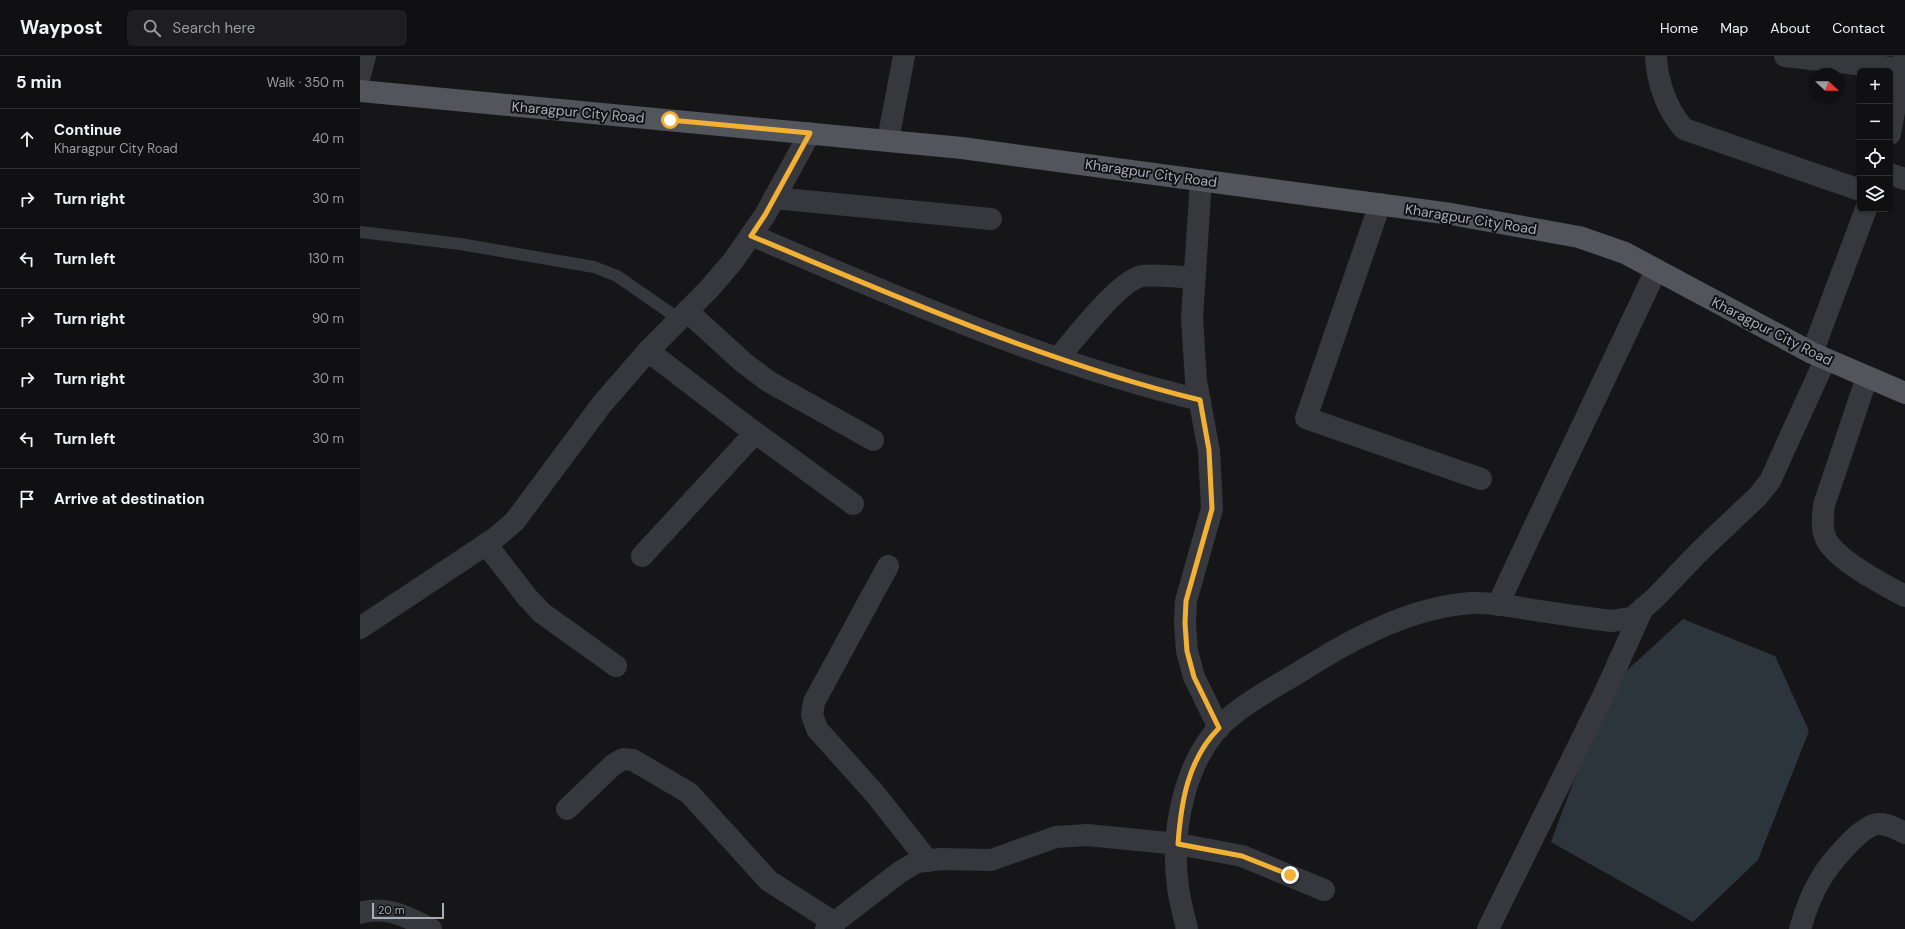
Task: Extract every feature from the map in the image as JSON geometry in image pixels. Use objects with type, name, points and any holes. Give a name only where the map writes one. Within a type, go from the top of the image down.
[{"type":"main road","name":"Kharagpur City Road","points":[[360,91],[962,148],[1451,214],[1580,237],[1625,253],[1819,356],[1905,393]]},
{"type":"street","points":[[360,75],[365,56]]},
{"type":"street","points":[[888,140],[904,56]]},
{"type":"street","points":[[1656,56],[1662,89],[1677,121],[1684,129],[1857,189]]},
{"type":"street","points":[[1785,56],[1902,63],[1893,116]]},
{"type":"street","points":[[360,628],[486,544],[515,521],[602,404],[648,351],[733,261],[751,236],[774,198],[810,133]]},
{"type":"street","points":[[1893,175],[1905,179]]},
{"type":"street","points":[[1201,180],[1192,318],[1196,381],[1209,450],[1212,509],[1186,601],[1185,623],[1187,651],[1194,677],[1219,728]]},
{"type":"street","points":[[774,198],[991,219]]},
{"type":"street","points":[[1380,204],[1306,418],[1481,479]]},
{"type":"street","points":[[1187,929],[1178,888],[1178,844],[1185,789],[1195,761],[1206,741],[1234,713],[1349,642],[1390,624],[1437,608],[1472,603],[1498,605],[1611,621],[1632,618],[1758,496],[1770,481],[1819,356],[1865,212]]},
{"type":"street","points":[[751,236],[940,315],[1125,381],[1200,400]]},
{"type":"street","points":[[1498,605],[1549,491],[1601,389],[1656,270]]},
{"type":"street","points":[[1058,358],[1115,293],[1129,282],[1142,276],[1194,278]]},
{"type":"street","points":[[683,315],[768,381],[873,440]]},
{"type":"street","points":[[648,351],[755,433],[852,504]]},
{"type":"street","points":[[1867,377],[1824,505],[1822,526],[1826,540],[1838,553],[1869,576],[1905,596]]},
{"type":"street","points":[[642,556],[755,433]]},
{"type":"street","points":[[486,544],[527,597],[542,612],[616,666]]},
{"type":"street","points":[[888,566],[814,702],[812,715],[817,729],[876,795],[928,861]]},
{"type":"street","points":[[1488,929],[1535,836],[1643,608]]},
{"type":"street","points":[[567,809],[613,765],[623,759],[633,760],[689,793],[769,881],[831,926],[900,872],[917,862],[941,859],[991,860],[1056,837],[1087,835],[1178,844],[1242,856],[1324,890]]},
{"type":"street","points":[[1800,929],[1813,894],[1821,879],[1851,842],[1865,828],[1878,824],[1889,826],[1905,833]]},
{"type":"street","points":[[360,913],[372,910],[390,911],[403,923],[430,929]]},
{"type":"lane","points":[[360,232],[460,244],[594,267],[617,276],[683,315]]},
{"type":"shaded area","points":[[1683,619],[1775,656],[1809,731],[1758,860],[1693,922],[1551,842],[1582,759],[1623,674]]},
{"type":"route","points":[[670,120],[810,133],[765,215],[751,236],[940,315],[1065,361],[1125,381],[1200,400],[1209,450],[1212,509],[1186,601],[1185,623],[1187,651],[1194,677],[1219,728],[1206,741],[1195,761],[1185,789],[1178,844],[1242,856],[1290,875]]}]
